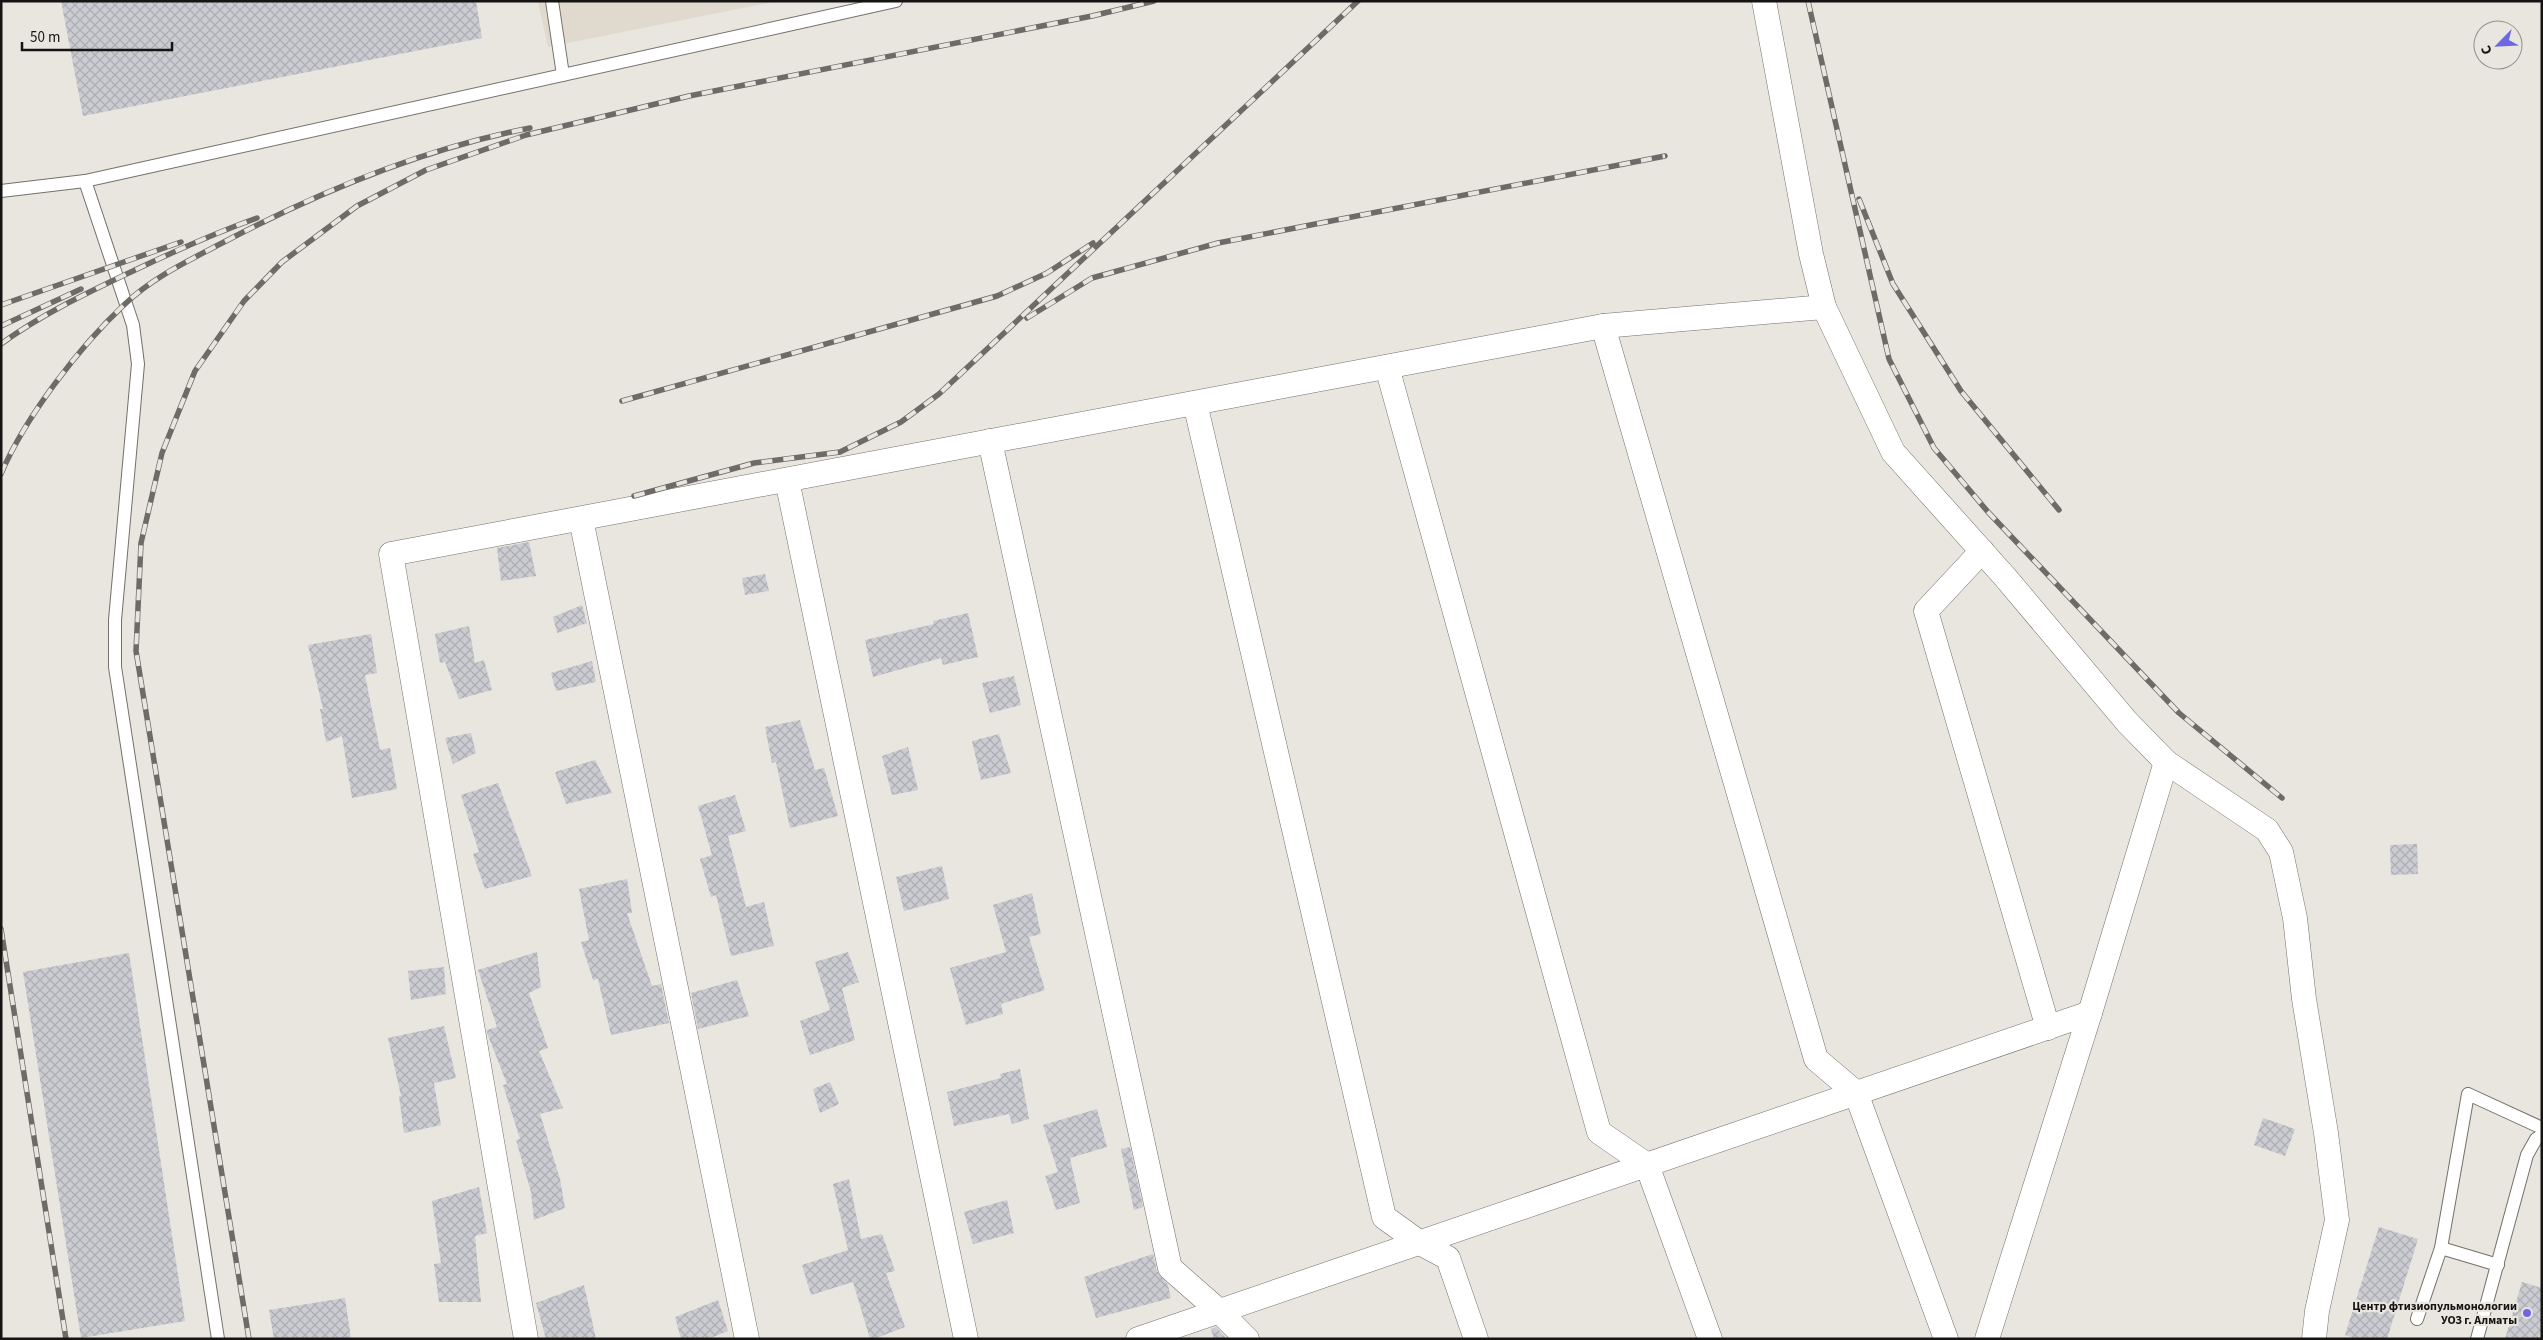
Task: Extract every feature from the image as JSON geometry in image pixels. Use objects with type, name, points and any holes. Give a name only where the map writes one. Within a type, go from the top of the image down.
[{"type":"street","points":[[1764,1],[1811,254],[1824,307],[1893,452],[1982,551],[2127,722],[2166,762],[2267,830],[2282,852],[2296,918],[2304,999],[2326,1133],[2336,1220],[2316,1311],[2314,1339]]},
{"type":"street","points":[[526,1339],[391,554],[1603,326],[1824,307]]},
{"type":"street","points":[[1603,326],[1816,1059],[1856,1093],[1946,1339]]},
{"type":"street","points":[[1387,366],[1599,1132],[1647,1165],[1710,1339]]},
{"type":"street","points":[[1195,403],[1384,1217],[1420,1242],[1448,1258],[1476,1339]]},
{"type":"street","points":[[990,442],[1170,1268],[1219,1311],[1247,1339]]},
{"type":"street","points":[[787,480],[966,1339]]},
{"type":"street","points":[[581,518],[747,1339]]},
{"type":"street","points":[[1982,551],[1926,611],[2048,1028]]},
{"type":"street","points":[[1987,1339],[2090,1013],[2166,762]]},
{"type":"street","points":[[1138,1339],[2090,1013]]},
{"type":"lane","points":[[552,1],[564,76]]},
{"type":"lane","points":[[1,191],[85,181],[896,1]]},
{"type":"lane","points":[[85,181],[133,325],[137,344],[138,364],[115,620],[115,667],[218,1339]]},
{"type":"lane","points":[[2418,1319],[2442,1248],[2468,1094],[2542,1128]]},
{"type":"lane","points":[[2477,1339],[2527,1155],[2536,1139],[2542,1135]]},
{"type":"lane","points":[[2442,1248],[2498,1265]]},
{"type":"shaded area","points":[[538,1],[778,1],[548,47]]},
{"type":"building","points":[[61,1],[476,1],[482,38],[83,116]]},
{"type":"building","points":[[529,542],[536,576],[501,581],[497,548]]},
{"type":"building","points":[[765,574],[769,591],[745,595],[742,578]]},
{"type":"building","points":[[582,605],[587,623],[557,633],[553,617]]},
{"type":"building","points":[[968,613],[978,657],[943,665],[941,658],[873,677],[865,640],[934,624],[933,621]]},
{"type":"building","points":[[469,626],[475,663],[484,660],[492,690],[459,699],[445,662],[440,663],[435,634]]},
{"type":"building","points":[[371,634],[377,673],[365,675],[380,750],[390,748],[397,789],[352,798],[342,736],[326,742],[320,709],[323,709],[308,645]]},
{"type":"building","points":[[592,661],[596,682],[556,691],[551,673]]},
{"type":"building","points":[[1014,676],[1021,705],[990,713],[982,683]]},
{"type":"building","points":[[800,720],[815,770],[824,768],[838,816],[790,828],[776,762],[772,763],[765,727]]},
{"type":"building","points":[[471,733],[476,753],[453,764],[445,738]]},
{"type":"building","points":[[999,734],[1011,773],[981,780],[972,741]]},
{"type":"building","points":[[908,747],[918,790],[892,795],[882,756]]},
{"type":"building","points":[[595,760],[612,793],[566,804],[555,772]]},
{"type":"building","points":[[498,783],[532,876],[485,889],[473,854],[479,852],[461,795]]},
{"type":"building","points":[[735,795],[746,831],[728,836],[746,907],[764,902],[774,946],[731,956],[716,895],[711,897],[700,859],[712,855],[698,806]]},
{"type":"building","points":[[2417,844],[2418,874],[2391,875],[2390,845]]},
{"type":"building","points":[[942,866],[949,899],[904,911],[896,877]]},
{"type":"building","points":[[627,879],[632,913],[627,913],[652,986],[661,984],[669,1023],[611,1035],[598,979],[593,980],[581,942],[589,940],[579,889]]},
{"type":"building","points":[[1032,893],[1041,934],[1029,937],[1045,990],[1001,1004],[1003,1014],[966,1025],[950,968],[1006,952],[993,905]]},
{"type":"building","points":[[537,952],[541,987],[529,993],[548,1048],[539,1051],[563,1108],[540,1114],[560,1179],[565,1208],[534,1220],[531,1192],[516,1140],[520,1139],[503,1085],[507,1084],[487,1033],[487,1030],[497,1027],[478,970]]},
{"type":"building","points":[[848,952],[859,982],[842,988],[855,1040],[810,1055],[800,1021],[830,1010],[815,962]]},
{"type":"building","points":[[129,953],[185,1321],[81,1338],[23,972]]},
{"type":"building","points":[[444,967],[446,994],[411,1000],[408,971]]},
{"type":"building","points":[[737,980],[749,1016],[698,1029],[691,993]]},
{"type":"building","points":[[444,1026],[456,1078],[434,1083],[441,1125],[404,1133],[399,1096],[401,1096],[388,1038]]},
{"type":"building","points":[[1020,1069],[1029,1119],[1012,1124],[1009,1114],[954,1126],[947,1092],[1001,1078],[1000,1074]]},
{"type":"building","points":[[830,1082],[839,1104],[820,1113],[813,1089]]},
{"type":"building","points":[[1097,1109],[1107,1147],[1070,1158],[1080,1203],[1056,1210],[1045,1176],[1058,1172],[1043,1125]]},
{"type":"building","points":[[2263,1118],[2295,1129],[2285,1156],[2254,1145]]},
{"type":"building","points":[[1130,1147],[1143,1207],[1134,1210],[1121,1149]]},
{"type":"building","points":[[849,1179],[861,1239],[882,1234],[895,1271],[886,1273],[905,1327],[874,1339],[870,1339],[853,1282],[811,1295],[802,1265],[848,1250],[833,1184]]},
{"type":"building","points":[[479,1187],[487,1233],[475,1236],[481,1302],[439,1302],[434,1264],[441,1263],[432,1201]]},
{"type":"building","points":[[1007,1200],[1014,1233],[973,1244],[964,1212]]},
{"type":"building","points":[[2379,1227],[2418,1239],[2387,1339],[2356,1339],[2345,1335]]},
{"type":"building","points":[[1153,1254],[1157,1271],[1168,1285],[1171,1298],[1096,1318],[1084,1277]]},
{"type":"building","name":"Центр фтизиопульмонологии УОЗ г. Алматы","points":[[2522,1282],[2542,1288],[2542,1339],[2505,1339]]},
{"type":"building","points":[[584,1285],[596,1339],[546,1339],[536,1303]]},
{"type":"building","points":[[345,1298],[351,1339],[274,1339],[269,1310]]},
{"type":"building","points":[[718,1300],[728,1331],[708,1339],[681,1339],[675,1317]]},
{"type":"building","points":[[1216,1327],[1227,1339],[1214,1339],[1211,1329]]},
{"type":"railway","points":[[249,1339],[136,651],[141,543],[162,453],[195,371],[244,301],[282,262],[357,206],[426,170],[526,135],[689,96],[1092,16],[1154,1]]},
{"type":"railway","points":[[634,496],[754,463],[840,452],[901,422],[939,394],[1358,1]]},
{"type":"railway","points":[[1808,1],[1889,359],[1934,448],[1988,512],[2179,713],[2282,798]]},
{"type":"railway","points":[[1,474],[24,429],[72,361],[125,304],[160,277],[261,223],[335,189],[411,160],[490,137],[530,128]]},
{"type":"railway","points":[[1027,318],[1092,278],[1218,243],[1665,156]]},
{"type":"railway","points":[[1859,199],[1893,284],[1961,391],[2059,510]]},
{"type":"railway","points":[[1,344],[49,313],[100,287],[195,243],[257,218]]},
{"type":"railway","points":[[1,305],[181,242]]},
{"type":"railway","points":[[622,401],[997,296],[1047,273],[1093,243]]},
{"type":"railway","points":[[1,326],[81,289]]},
{"type":"railway","points":[[1,929],[66,1339]]},
{"type":"place","name":"Центр фтизиопульмонологии УОЗ г. Алматы","points":[[2527,1313]]}]
